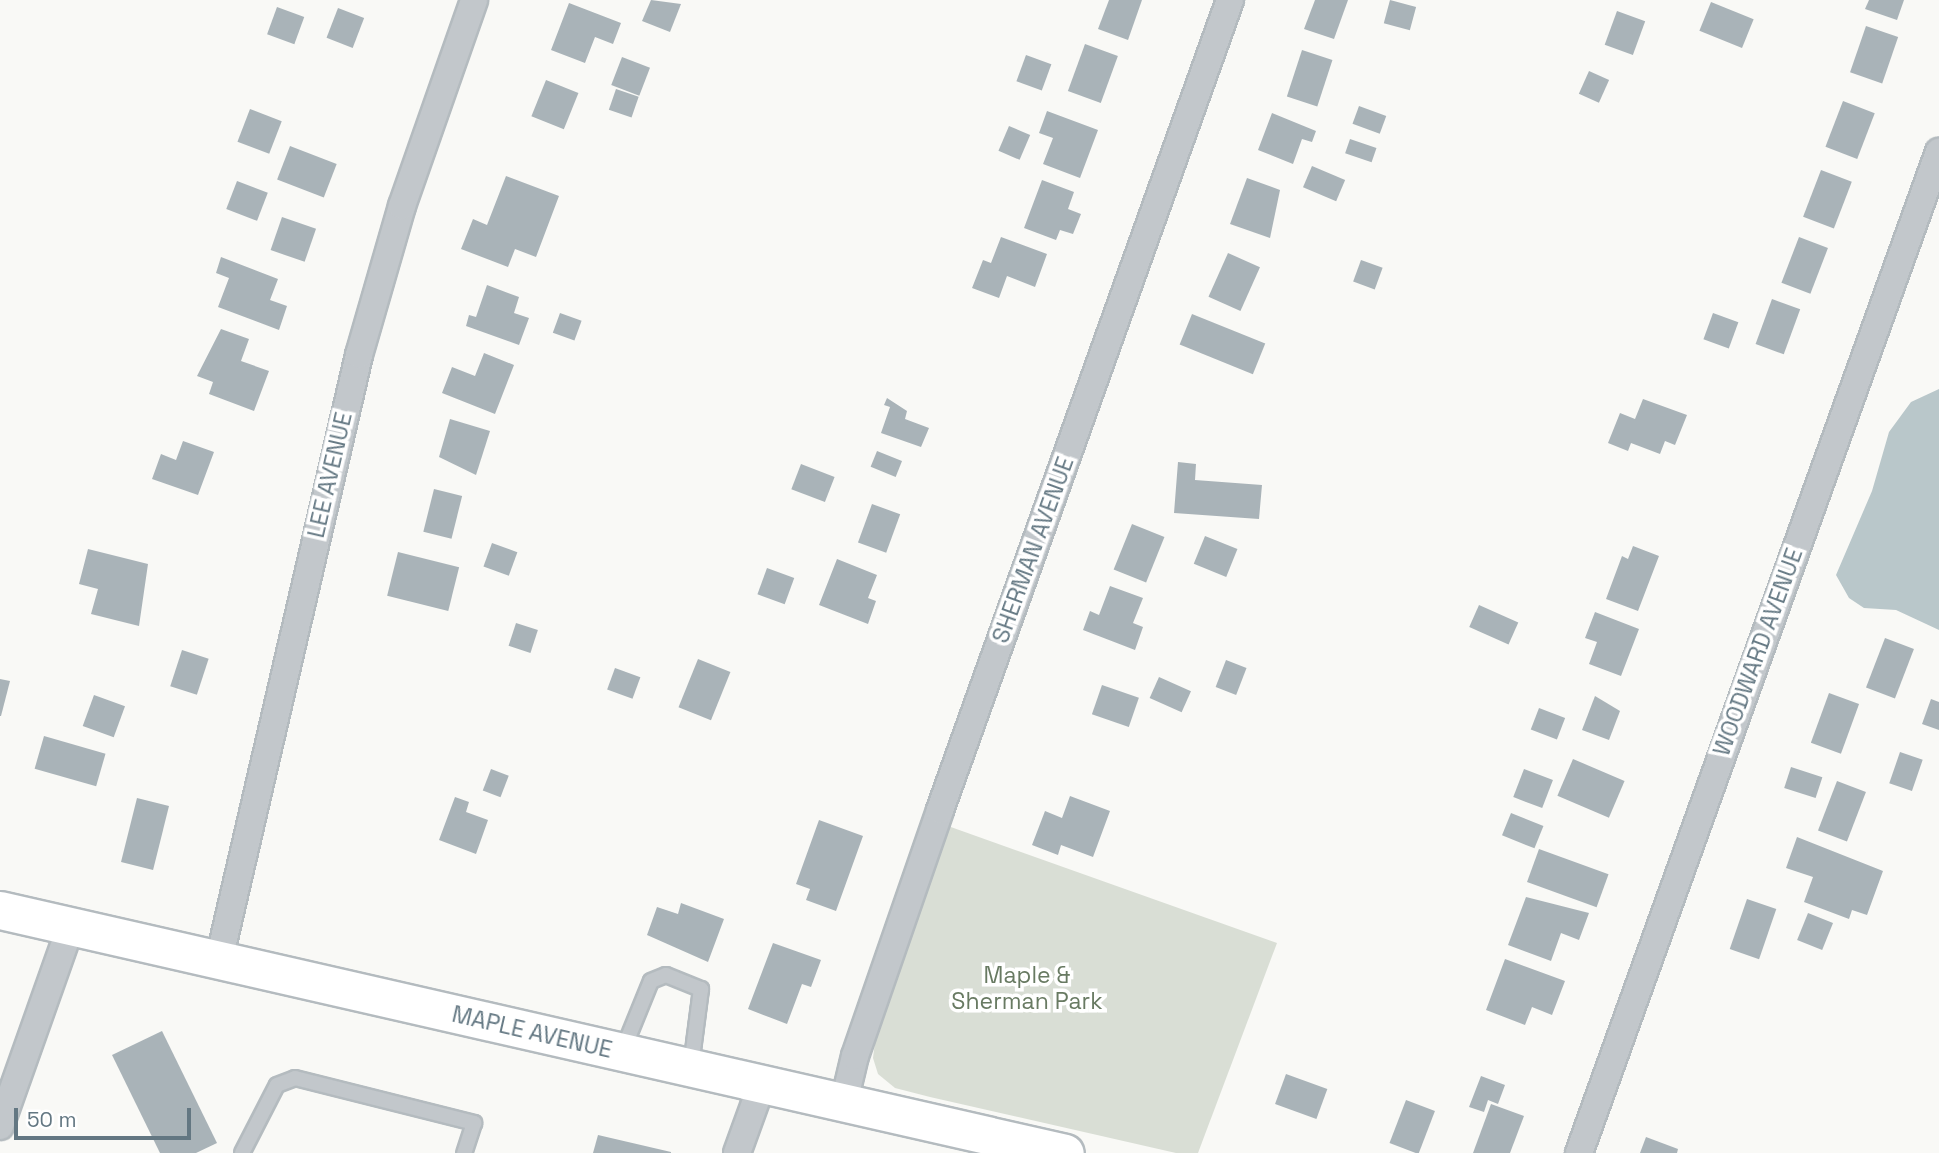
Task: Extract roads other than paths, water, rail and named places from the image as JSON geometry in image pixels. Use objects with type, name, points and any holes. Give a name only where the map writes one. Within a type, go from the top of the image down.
[{"type":"main road","name":"MAPLE AVENUE","points":[[0,909],[1065,1153]]},
{"type":"street","name":"LEE AVENUE","points":[[219,960],[359,355],[402,205],[474,0]]},
{"type":"street","name":"SHERMAN AVENUE","points":[[844,1102],[931,835],[1230,0]]},
{"type":"street","name":"WOODWARD AVENUE","points":[[1579,1153],[1939,152]]},
{"type":"street","points":[[0,1126],[71,926]]},
{"type":"street","points":[[737,1153],[762,1084]]},
{"type":"lane","points":[[622,1052],[651,981],[666,975],[701,989],[691,1068]]},
{"type":"lane","points":[[242,1153],[277,1085],[295,1077],[474,1123],[464,1153]]},
{"type":"park label","name":"Maple & Sherman Park","points":[[1027,988]]}]
